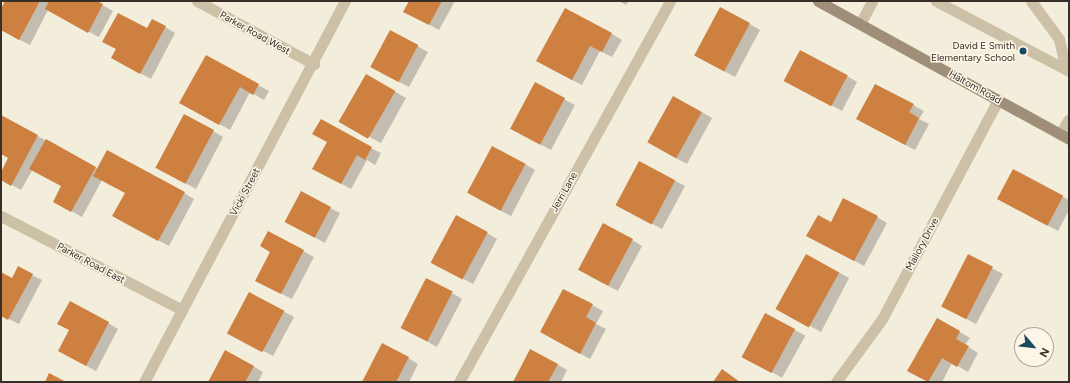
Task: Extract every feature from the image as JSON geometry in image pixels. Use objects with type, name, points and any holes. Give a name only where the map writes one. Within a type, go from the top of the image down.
[{"type":"main road","name":"Haltom Road","points":[[818,1],[1065,136]]},
{"type":"street","name":"Parker Road West","points":[[197,1],[314,64]]},
{"type":"street","name":"Vicki Street","points":[[144,382],[314,64],[346,1]]},
{"type":"street","name":"Jerri Lane","points":[[459,382],[670,1]]},
{"type":"street","points":[[860,24],[872,1]]},
{"type":"street","points":[[936,1],[1067,70]]},
{"type":"street","points":[[1031,1],[1060,39],[1067,70]]},
{"type":"street","name":"Mallory Drive","points":[[836,382],[882,319],[998,100]]},
{"type":"street","points":[[1065,136],[1069,118]]},
{"type":"street","name":"Parker Road East","points":[[1,216],[182,310]]},
{"type":"building","points":[[5,1],[40,1],[19,40],[1,30],[1,9]]},
{"type":"building","points":[[49,1],[97,1],[103,4],[88,33],[45,9]]},
{"type":"building","points":[[409,1],[442,1],[429,25],[403,12]]},
{"type":"building","points":[[720,7],[750,23],[724,72],[694,56]]},
{"type":"building","points":[[565,8],[612,33],[602,52],[590,46],[572,80],[536,61]]},
{"type":"building","points":[[118,13],[147,28],[152,19],[166,26],[140,74],[111,58],[116,49],[102,42]]},
{"type":"building","points":[[390,30],[418,45],[399,82],[370,67]]},
{"type":"building","points":[[800,50],[848,75],[831,106],[784,81]]},
{"type":"building","points":[[206,55],[259,84],[253,95],[240,87],[219,125],[179,103]]},
{"type":"building","points":[[366,74],[395,91],[368,139],[338,122]]},
{"type":"building","points":[[535,82],[565,98],[540,145],[510,129]]},
{"type":"building","points":[[875,84],[914,104],[909,112],[919,118],[905,145],[856,119]]},
{"type":"building","points":[[673,96],[702,112],[676,158],[647,142]]},
{"type":"building","points":[[184,114],[214,130],[185,184],[155,168]]},
{"type":"building","points":[[1,115],[38,135],[11,186],[1,180],[1,172],[8,158],[1,154]]},
{"type":"building","points":[[321,119],[372,147],[365,160],[357,155],[341,184],[312,169],[327,142],[312,134]]},
{"type":"building","points":[[46,139],[96,167],[71,212],[53,202],[61,186],[29,169]]},
{"type":"building","points":[[492,146],[526,164],[501,211],[467,193]]},
{"type":"building","points":[[107,150],[185,192],[158,241],[112,216],[125,193],[93,176]]},
{"type":"building","points":[[639,161],[675,180],[652,224],[616,205]]},
{"type":"building","points":[[1013,169],[1063,196],[1047,226],[997,199]]},
{"type":"building","points":[[301,191],[331,207],[315,238],[285,222]]},
{"type":"building","points":[[843,198],[878,216],[854,261],[806,236],[818,215],[831,222]]},
{"type":"building","points":[[456,215],[488,232],[462,280],[431,263]]},
{"type":"building","points":[[603,223],[633,239],[608,286],[578,270]]},
{"type":"building","points":[[268,231],[304,250],[281,294],[255,281],[270,252],[260,246]]},
{"type":"building","points":[[806,254],[839,272],[809,328],[775,309]]},
{"type":"building","points":[[968,254],[993,267],[966,319],[941,307]]},
{"type":"building","points":[[18,266],[33,274],[8,320],[1,316],[1,272],[12,278]]},
{"type":"building","points":[[426,278],[453,292],[427,342],[401,328]]},
{"type":"building","points":[[563,289],[593,304],[586,317],[596,323],[580,354],[540,332]]},
{"type":"building","points":[[249,292],[284,311],[262,352],[227,333]]},
{"type":"building","points":[[70,301],[109,322],[86,366],[58,351],[69,330],[57,324]]},
{"type":"building","points":[[765,313],[795,329],[772,373],[742,357]]},
{"type":"building","points":[[937,318],[960,331],[956,339],[969,346],[957,367],[942,358],[928,382],[907,371]]},
{"type":"building","points":[[382,343],[409,357],[396,382],[362,382]]},
{"type":"building","points":[[530,349],[558,364],[548,382],[513,382]]},
{"type":"building","points":[[225,350],[254,366],[245,382],[208,382]]},
{"type":"building","points":[[722,369],[740,382],[713,382]]},
{"type":"building","points":[[49,373],[66,382],[45,382]]},
{"type":"place","name":"David E Smith Elementary School","points":[[1023,51]]}]
